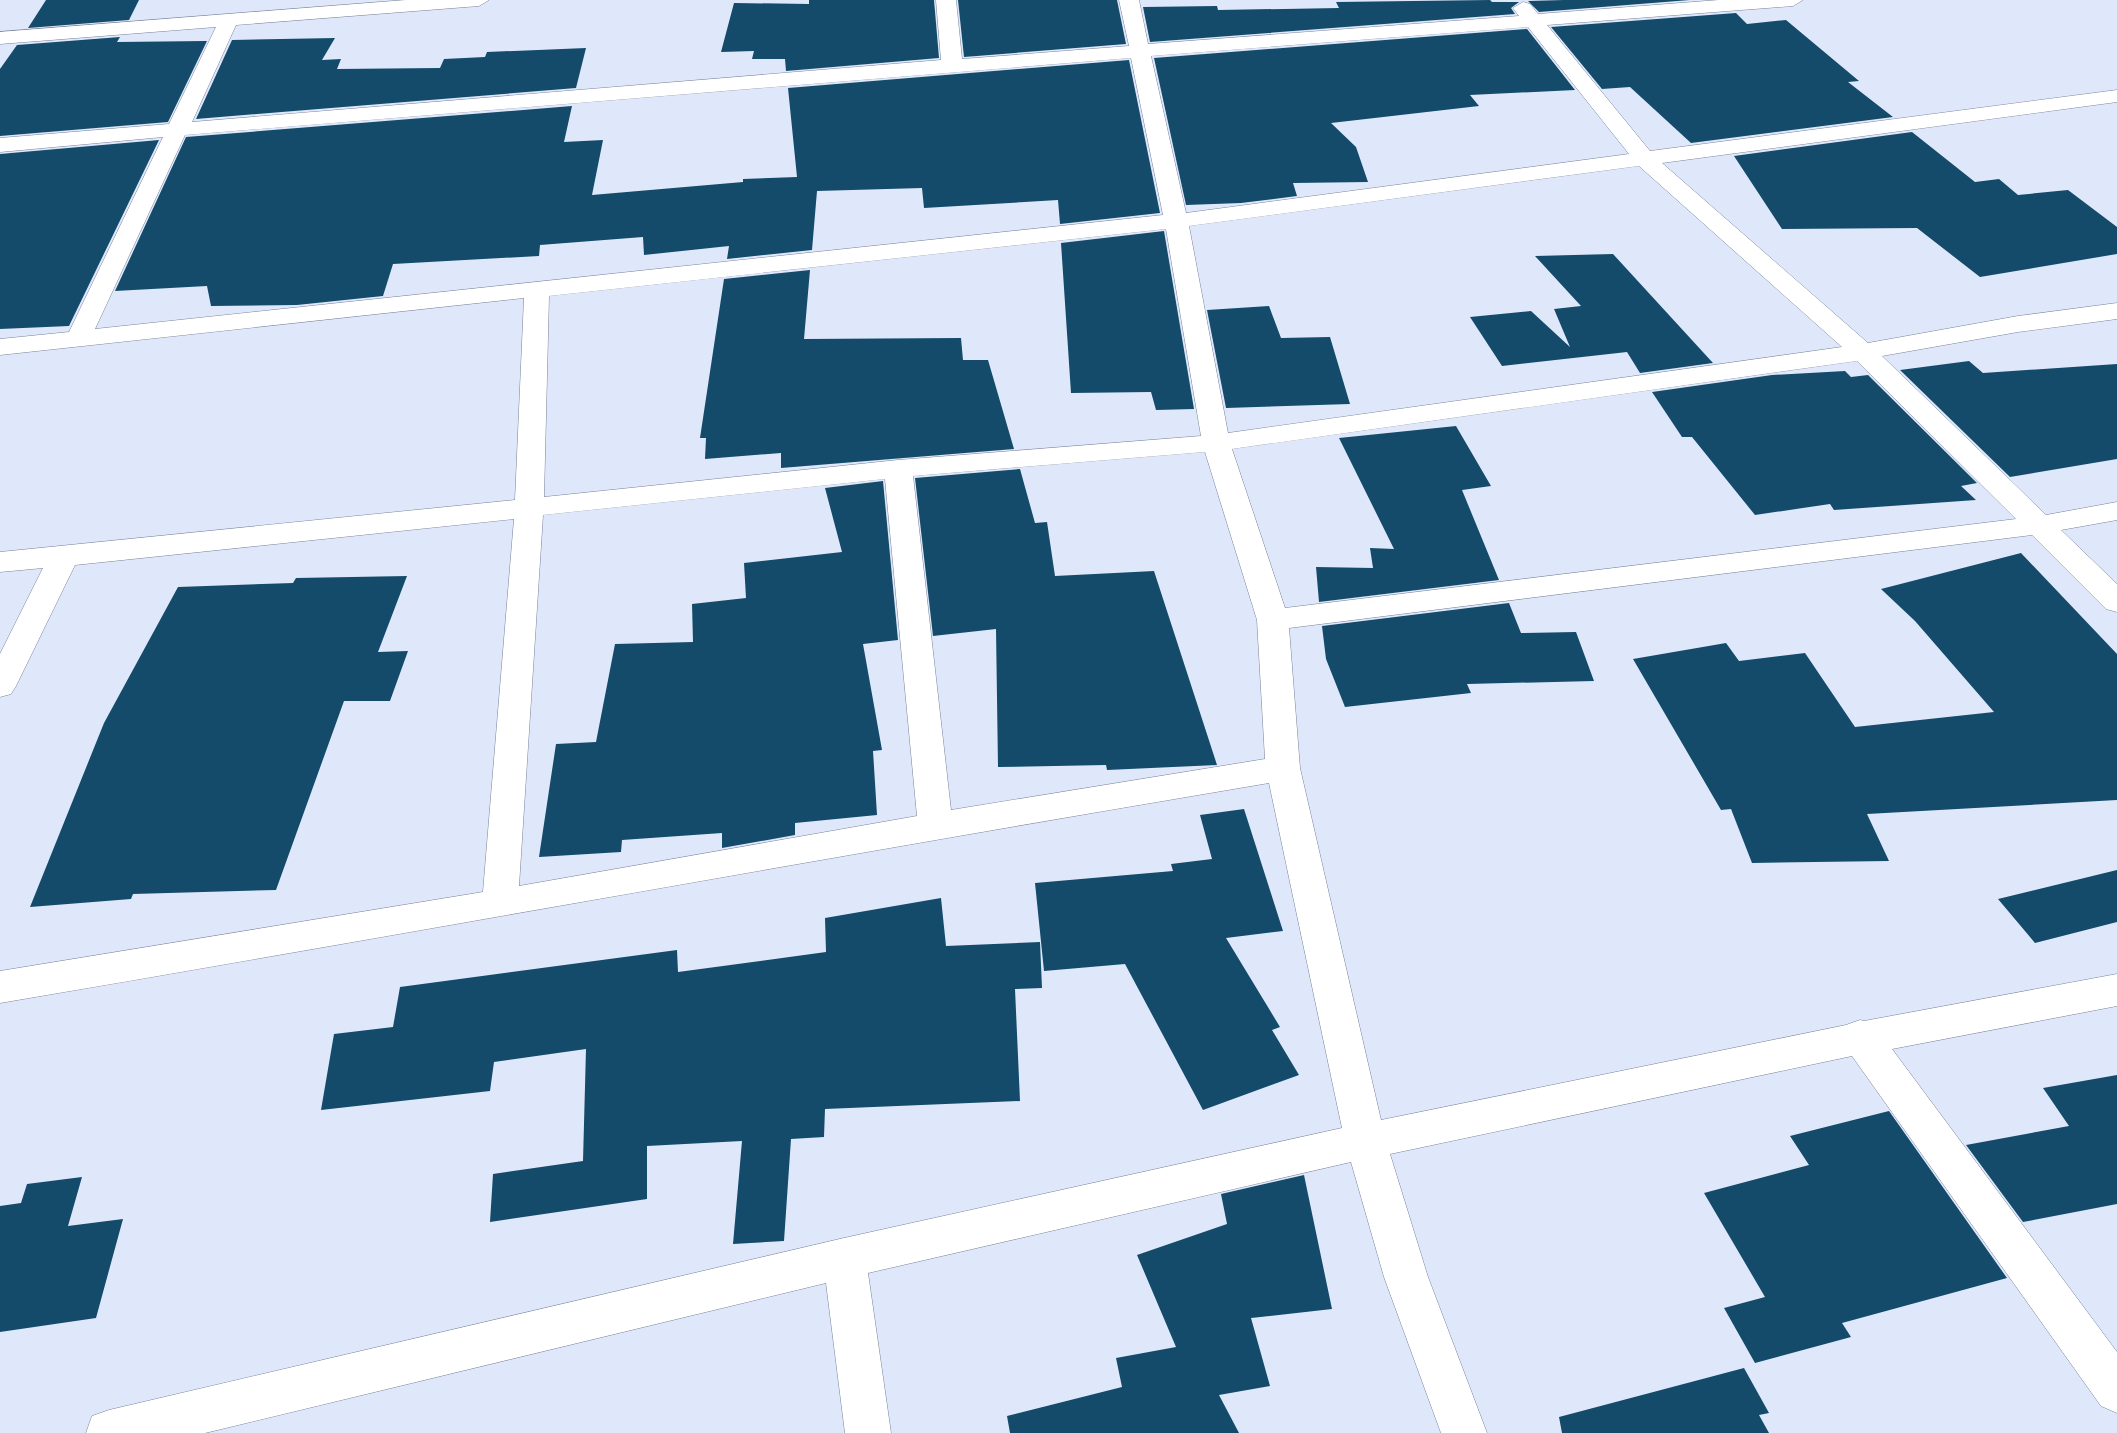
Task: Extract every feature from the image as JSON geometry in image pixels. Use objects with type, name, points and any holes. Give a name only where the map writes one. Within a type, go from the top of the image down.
[{"type":"street","points":[[0,38],[479,0]]},
{"type":"street","points":[[946,0],[952,65]]},
{"type":"street","points":[[1129,0],[1176,221],[1216,443],[1273,620],[1284,768],[1365,1141],[1406,1277],[1464,1433]]},
{"type":"street","points":[[1516,0],[1644,159],[1863,352],[2117,602]]},
{"type":"street","points":[[0,145],[952,65],[1793,0]]},
{"type":"street","points":[[78,339],[229,20]]},
{"type":"street","points":[[0,347],[1176,221],[2117,96]]},
{"type":"street","points":[[500,904],[529,508],[537,290]]},
{"type":"street","points":[[0,562],[898,469],[1216,443],[1863,352],[2018,324],[2117,311]]},
{"type":"street","points":[[898,469],[935,826]]},
{"type":"street","points":[[1273,620],[2040,525],[2117,512]]},
{"type":"street","points":[[0,686],[64,557]]},
{"type":"street","points":[[0,987],[500,904],[935,826],[1284,768]]},
{"type":"street","points":[[109,1433],[844,1258],[1365,1141],[1860,1036],[2117,990]]},
{"type":"street","points":[[1860,1036],[2117,1390]]},
{"type":"street","points":[[844,1258],[868,1433]]},
{"type":"building","points":[[46,0],[139,0],[129,20],[28,28]]},
{"type":"building","points":[[809,0],[934,0],[939,58],[786,71],[785,59],[752,59],[754,51],[721,52],[734,3],[809,4]]},
{"type":"building","points":[[958,0],[1117,0],[1126,44],[964,57]]},
{"type":"building","points":[[1490,0],[1492,2],[1519,2],[1511,8],[1515,14],[1150,42],[1143,7],[1217,6],[1218,10],[1339,8],[1336,2]]},
{"type":"building","points":[[1690,0],[1539,12],[1528,1]]},
{"type":"building","points":[[1736,13],[1747,24],[1786,20],[1859,81],[1848,82],[1893,117],[1691,143],[1630,87],[1602,89],[1551,27]]},
{"type":"building","points":[[1527,29],[1575,90],[1470,95],[1479,106],[1331,123],[1356,147],[1368,182],[1293,183],[1297,196],[1241,203],[1186,205],[1154,58]]},
{"type":"building","points":[[120,37],[117,42],[207,41],[168,122],[0,136],[0,69],[17,45]]},
{"type":"building","points":[[335,38],[322,60],[341,59],[337,69],[440,68],[444,59],[485,57],[487,52],[586,48],[576,88],[196,119],[232,40]]},
{"type":"building","points":[[1129,60],[1160,213],[1060,224],[1058,200],[924,208],[922,188],[817,191],[812,250],[727,259],[729,246],[644,255],[643,237],[540,245],[539,256],[393,264],[383,296],[297,305],[211,306],[207,286],[115,291],[186,137],[572,106],[564,142],[603,140],[592,195],[743,182],[743,179],[797,177],[788,88]]},
{"type":"building","points":[[1912,132],[1975,182],[1999,179],[2018,195],[2068,190],[2117,227],[2117,254],[1980,277],[1917,228],[1782,229],[1734,156]]},
{"type":"building","points":[[159,140],[69,326],[0,329],[0,154]]},
{"type":"building","points":[[1164,231],[1194,409],[1156,410],[1151,392],[1071,393],[1061,243]]},
{"type":"building","points":[[1613,254],[1713,363],[1640,373],[1627,352],[1502,366],[1470,317],[1531,311],[1570,347],[1554,309],[1581,306],[1535,256]]},
{"type":"building","points":[[810,270],[804,339],[961,338],[963,360],[988,360],[1014,449],[781,468],[781,453],[705,459],[706,438],[700,438],[724,279]]},
{"type":"building","points":[[1269,306],[1281,338],[1330,337],[1350,404],[1226,408],[1207,310]]},
{"type":"building","points":[[1969,361],[1983,373],[2117,364],[2117,459],[2010,477],[1900,370]]},
{"type":"building","points":[[1845,371],[1851,377],[1868,375],[1977,483],[1961,486],[1976,500],[1834,510],[1830,504],[1755,515],[1692,437],[1682,437],[1652,392],[1772,375]]},
{"type":"building","points":[[1456,426],[1491,486],[1462,490],[1499,580],[1319,602],[1316,567],[1373,568],[1370,548],[1394,549],[1339,438]]},
{"type":"building","points":[[1020,469],[1035,523],[1047,522],[1055,576],[1154,571],[1217,765],[1107,770],[1106,765],[998,767],[996,629],[933,636],[915,478]]},
{"type":"building","points":[[883,481],[898,640],[863,644],[882,750],[873,751],[877,815],[795,823],[795,835],[722,848],[722,833],[622,840],[621,852],[539,857],[556,744],[596,742],[615,644],[693,642],[692,604],[746,598],[744,563],[842,552],[825,488]]},
{"type":"building","points":[[2021,553],[2117,654],[2117,800],[1867,814],[1889,861],[1752,863],[1731,809],[1721,810],[1633,659],[1726,643],[1739,661],[1805,653],[1855,727],[1994,712],[1915,621],[1881,589]]},
{"type":"building","points":[[407,576],[378,652],[408,651],[390,701],[344,701],[276,890],[133,894],[131,899],[30,907],[104,723],[178,587],[293,583],[296,578]]},
{"type":"building","points":[[1509,603],[1521,633],[1576,632],[1594,681],[1467,684],[1471,693],[1345,707],[1326,659],[1322,626]]},
{"type":"building","points":[[1244,809],[1283,931],[1226,938],[1280,1027],[1272,1030],[1299,1075],[1203,1110],[1125,964],[1044,971],[1035,883],[1173,871],[1171,864],[1212,859],[1200,815]]},
{"type":"building","points":[[2117,870],[2117,922],[2035,943],[1998,899]]},
{"type":"building","points":[[941,898],[946,946],[1040,942],[1042,988],[1015,989],[1020,1101],[825,1109],[824,1137],[791,1139],[784,1241],[733,1244],[742,1141],[647,1146],[647,1199],[490,1222],[493,1174],[583,1161],[586,1049],[494,1062],[490,1091],[321,1110],[334,1034],[393,1027],[400,987],[677,950],[678,972],[826,952],[825,918]]},
{"type":"building","points":[[2117,1075],[2117,1204],[2023,1222],[1966,1145],[2069,1126],[2043,1088]]},
{"type":"building","points":[[1889,1111],[2007,1278],[1842,1323],[1851,1337],[1755,1363],[1724,1308],[1765,1297],[1704,1193],[1809,1165],[1790,1136]]},
{"type":"building","points":[[1304,1175],[1332,1309],[1251,1318],[1270,1386],[1219,1395],[1239,1433],[1010,1433],[1007,1416],[1122,1387],[1116,1358],[1176,1347],[1137,1255],[1227,1224],[1221,1194]]},
{"type":"building","points":[[82,1177],[68,1226],[123,1219],[96,1318],[0,1332],[0,1206],[21,1203],[27,1184]]},
{"type":"building","points":[[1744,1368],[1769,1413],[1759,1415],[1769,1433],[1562,1433],[1559,1417]]}]
